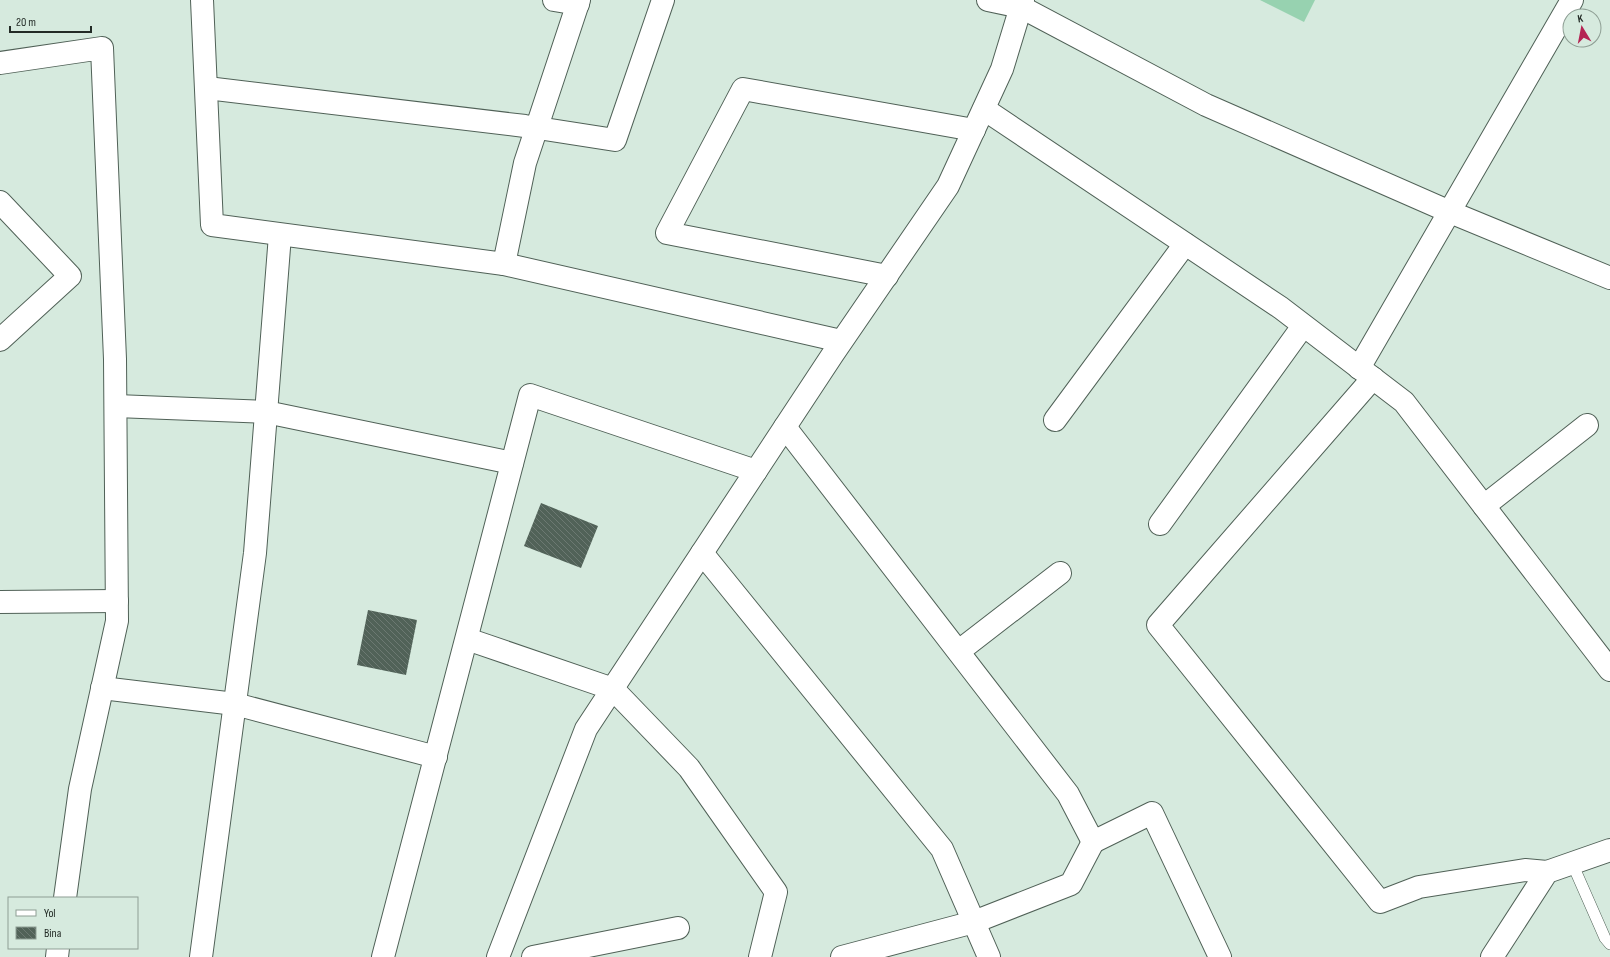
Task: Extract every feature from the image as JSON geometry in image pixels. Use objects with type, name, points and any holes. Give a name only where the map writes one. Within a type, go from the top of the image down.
[{"type":"street","points":[[202,0],[212,226],[504,264],[841,341]]},
{"type":"street","points":[[504,264],[525,164],[579,2],[554,0]]},
{"type":"street","points":[[207,88],[537,128],[614,140],[663,0]]},
{"type":"street","points":[[988,0],[1022,4],[1206,105],[1450,212],[1610,278]]},
{"type":"street","points":[[1572,0],[1450,212],[1366,373],[1158,626],[1380,902],[1419,887],[1525,870],[1547,872],[1610,850]]},
{"type":"street","points":[[498,957],[586,730],[841,341],[948,186],[1002,69],[1022,4]]},
{"type":"street","points":[[0,63],[102,48],[116,406],[117,621],[80,789],[65,897]]},
{"type":"street","points":[[887,276],[667,233],[743,89],[974,130]]},
{"type":"street","points":[[984,109],[1185,244],[1303,326],[1404,402],[1610,670]]},
{"type":"street","points":[[0,202],[70,276],[0,340]]},
{"type":"street","points":[[201,957],[255,553],[280,235]]},
{"type":"street","points":[[1055,420],[1185,244]]},
{"type":"street","points":[[1160,524],[1303,326]]},
{"type":"street","points":[[383,957],[530,395],[756,471]]},
{"type":"street","points":[[116,406],[266,412],[512,463]]},
{"type":"street","points":[[1484,506],[1587,426]]},
{"type":"street","points":[[785,427],[1068,794],[1093,842]]},
{"type":"street","points":[[702,553],[942,849],[989,957]]},
{"type":"street","points":[[959,652],[1060,573]]},
{"type":"street","points":[[0,602],[117,601]]},
{"type":"street","points":[[467,639],[613,689],[689,768],[776,892],[760,957]]},
{"type":"street","points":[[102,688],[235,704],[436,757]]},
{"type":"street","points":[[842,957],[974,922],[1071,884],[1093,842],[1152,813],[1220,957]]},
{"type":"street","points":[[1492,957],[1547,872]]},
{"type":"street","points":[[533,957],[678,928]]},
{"type":"lane","points":[[1572,863],[1605,938],[1610,944]]},
{"type":"green space","points":[[1260,0],[1315,0],[1304,22]]},
{"type":"building","points":[[541,503],[598,526],[581,568],[524,546]]},
{"type":"building","points":[[368,610],[417,620],[406,675],[357,665]]}]
